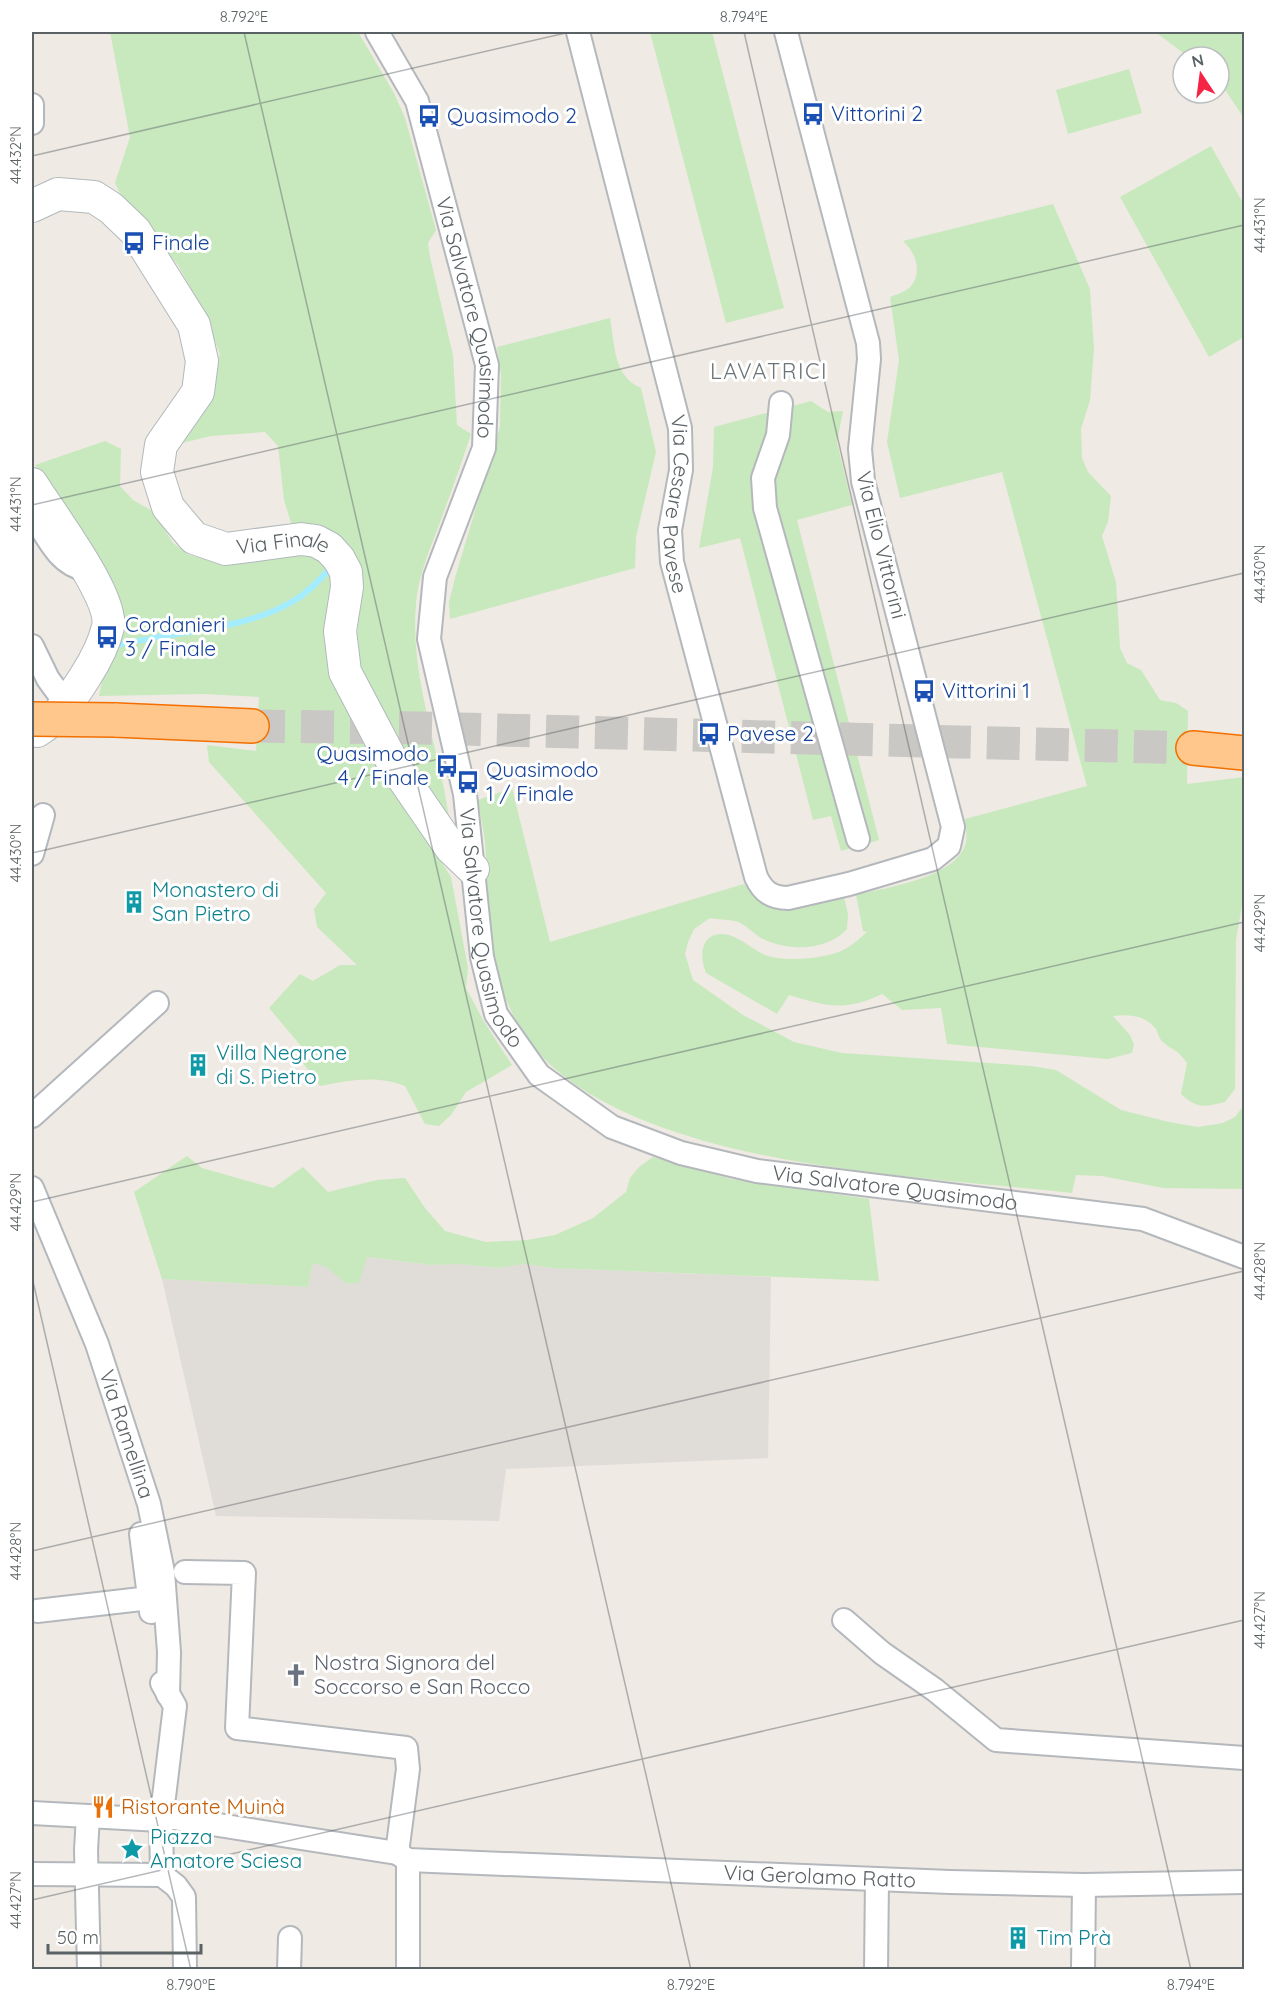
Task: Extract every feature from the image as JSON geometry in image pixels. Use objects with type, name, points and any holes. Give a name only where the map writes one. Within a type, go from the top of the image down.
[{"type":"highway","points":[[32,719],[252,726]]},
{"type":"highway","points":[[1193,748],[1245,753]]},
{"type":"street","name":"Via Salvatore Quasimodo","points":[[377,32],[417,101],[487,365],[484,448],[435,577],[429,639],[465,794],[482,957],[496,1014],[539,1075],[612,1127],[681,1153],[757,1171],[1143,1220],[1245,1257]]},
{"type":"street","name":"Via Cesare Pavese","points":[[578,32],[680,429],[681,470],[670,530],[672,562],[756,877],[765,891],[780,898],[849,884]]},
{"type":"street","name":"Via Elio Vittorini","points":[[786,32],[868,343],[869,359],[860,449],[863,481],[954,826],[949,846],[942,854],[849,884]]},
{"type":"street","points":[[32,105],[32,123]]},
{"type":"street","name":"Via Finale","points":[[32,206],[58,194],[94,197],[111,208],[135,231],[194,325],[202,361],[198,392],[161,445],[157,472],[168,507],[194,538],[226,549],[302,539],[322,545],[339,559],[346,572],[347,587],[340,632],[345,672],[394,765],[451,848],[473,869]]},
{"type":"street","points":[[781,403],[778,435],[763,478],[765,508],[858,839]]},
{"type":"street","points":[[32,484],[100,589],[106,606],[108,626],[87,674],[67,705],[55,719],[32,735]]},
{"type":"street","points":[[32,513],[63,560],[75,567],[85,569]]},
{"type":"street","points":[[32,646],[48,679],[67,705]]},
{"type":"street","points":[[32,854],[43,815]]},
{"type":"street","points":[[32,1116],[157,1003]]},
{"type":"street","name":"Via Ramellina","points":[[32,1188],[97,1344],[149,1504],[163,1572],[169,1653],[168,1695]]},
{"type":"street","name":"Via Ramellina","points":[[136,1504],[150,1598],[157,1669],[175,1706],[162,1811]]},
{"type":"street","points":[[185,1572],[244,1573],[237,1728],[406,1748],[408,1769],[403,1857],[408,1970]]},
{"type":"street","points":[[37,1611],[150,1598]]},
{"type":"street","points":[[844,1620],[882,1653],[935,1690],[996,1740],[1245,1758]]},
{"type":"street","points":[[32,1813],[88,1816],[162,1811],[162,1875]]},
{"type":"street","name":"Via Gerolamo Ratto","points":[[162,1811],[403,1857],[876,1879],[1084,1885],[1245,1882]]},
{"type":"street","points":[[88,1816],[86,1850],[89,1970]]},
{"type":"street","points":[[32,1874],[87,1883],[162,1875],[176,1886],[184,1897],[185,1970]]},
{"type":"street","points":[[876,1879],[876,1970]]},
{"type":"street","points":[[1083,1970],[1084,1885]]},
{"type":"street","points":[[289,1970],[290,1938]]},
{"type":"shaded area","points":[[366,1257],[431,1265],[458,1264],[499,1268],[525,1264],[552,1268],[771,1277],[768,1458],[506,1469],[499,1521],[216,1516],[162,1279],[308,1287],[313,1263],[326,1266],[347,1284],[359,1282]]},
{"type":"green space","points":[[110,32],[358,32],[394,93],[405,118],[436,230],[428,243],[453,355],[457,425],[471,434],[424,564],[416,604],[415,633],[422,691],[442,777],[451,835],[361,681],[355,653],[363,584],[354,559],[338,534],[315,524],[291,523],[284,500],[278,446],[265,432],[211,436],[182,443],[180,433],[210,390],[220,354],[202,309],[178,265],[123,200],[115,183],[130,137]]},
{"type":"green space","points":[[650,32],[712,32],[784,308],[726,323]]},
{"type":"green space","points":[[1155,32],[1244,32],[1244,118],[1231,99],[1231,45],[1173,45]]},
{"type":"green space","points":[[1129,69],[1142,113],[1068,134],[1056,90]]},
{"type":"green space","points":[[1211,146],[1244,205],[1244,337],[1209,357],[1120,197]]},
{"type":"green space","points":[[1053,204],[1090,289],[1094,349],[1090,400],[1081,429],[1082,458],[1088,472],[1111,496],[1108,522],[1102,536],[1116,582],[1120,648],[1127,663],[1141,670],[1160,700],[1176,703],[1188,711],[1187,784],[1244,777],[1244,895],[1236,939],[1235,1089],[1225,1102],[1212,1105],[1196,1104],[1181,1094],[1187,1063],[1180,1054],[1162,1041],[1152,1024],[1136,1016],[1113,1016],[1130,1035],[1134,1044],[1132,1053],[1108,1059],[947,1044],[941,1008],[902,1010],[882,994],[869,1000],[847,1005],[825,1004],[789,995],[777,1014],[706,973],[703,961],[705,943],[714,935],[721,934],[738,939],[771,957],[792,959],[816,957],[845,949],[867,932],[863,931],[856,895],[920,879],[950,864],[960,854],[966,842],[965,819],[1087,786],[1002,472],[900,498],[887,442],[899,360],[890,297],[908,289],[917,271],[915,257],[903,241]]},
{"type":"green space","points":[[610,318],[620,368],[632,383],[641,388],[656,452],[636,537],[635,568],[450,619],[449,602],[455,578],[500,427],[501,375],[497,347]]},
{"type":"green space","points":[[811,401],[828,412],[843,411],[837,442],[852,505],[797,520],[879,840],[841,851],[831,816],[813,820],[740,538],[699,548],[713,467],[714,427]]},
{"type":"green space","points":[[105,441],[121,449],[120,486],[133,500],[154,512],[173,543],[189,555],[213,561],[301,553],[320,558],[333,571],[329,646],[419,827],[451,877],[468,968],[466,988],[483,1020],[512,1065],[466,1092],[451,1115],[439,1126],[425,1124],[405,1086],[384,1081],[352,1080],[320,1086],[300,1059],[306,1052],[269,1008],[300,974],[313,981],[340,965],[357,965],[317,927],[314,909],[326,893],[209,762],[207,745],[256,751],[259,697],[203,694],[99,696],[106,663],[97,565],[35,465]]},
{"type":"green space","points":[[512,788],[550,942],[744,884],[763,902],[787,911],[844,897],[848,914],[847,929],[829,942],[807,947],[772,943],[738,922],[710,918],[694,929],[688,942],[685,954],[693,980],[743,1015],[794,1042],[842,1053],[1031,1066],[1056,1070],[1121,1110],[1198,1127],[1223,1123],[1235,1117],[1244,1105],[1244,1189],[1163,1188],[1102,1176],[1076,1175],[1072,1193],[873,1173],[800,1162],[730,1147],[663,1128],[604,1102],[554,1068],[538,1052],[512,1013],[497,975],[492,956],[485,841],[478,800]]},
{"type":"green space","points":[[187,1156],[202,1168],[273,1188],[303,1167],[328,1192],[377,1180],[405,1178],[425,1208],[445,1231],[486,1242],[527,1240],[555,1235],[593,1218],[626,1192],[630,1178],[639,1167],[653,1157],[731,1179],[869,1199],[879,1281],[552,1268],[525,1264],[499,1268],[458,1264],[431,1265],[367,1257],[359,1283],[347,1284],[326,1267],[313,1263],[308,1287],[162,1279],[134,1192]]},
{"type":"waterway","points":[[115,646],[254,618],[275,610],[306,593],[332,566]]},
{"type":"tunnel","points":[[252,726],[420,728],[1193,748]]},
{"type":"place","name":"Vittorini 2","points":[[813,114]]},
{"type":"place","name":"Quasimodo 2","points":[[429,116]]},
{"type":"place","name":"Finale","points":[[134,243]]},
{"type":"place","name":"Cordanieri 3 / Finale","points":[[107,637]]},
{"type":"place","name":"Vittorini 1","points":[[924,691]]},
{"type":"place","name":"Pavese 2","points":[[709,734]]},
{"type":"place","name":"Quasimodo 4 / Finale","points":[[447,766]]},
{"type":"place","name":"Quasimodo 1 / Finale","points":[[468,782]]},
{"type":"place","name":"Monastero di San Pietro","points":[[134,902]]},
{"type":"place","name":"Villa Negrone di S. Pietro","points":[[198,1065]]},
{"type":"place","name":"Nostra Signora del Soccorso e San Rocco","points":[[296,1675]]},
{"type":"place","name":"Ristorante Muinà","points":[[103,1807]]},
{"type":"place","name":"Piazza Amatore Sciesa","points":[[132,1849]]},
{"type":"place","name":"Tim Prà","points":[[1018,1938]]},
{"type":"district","name":"LAVATRICI","points":[[769,371]]}]
